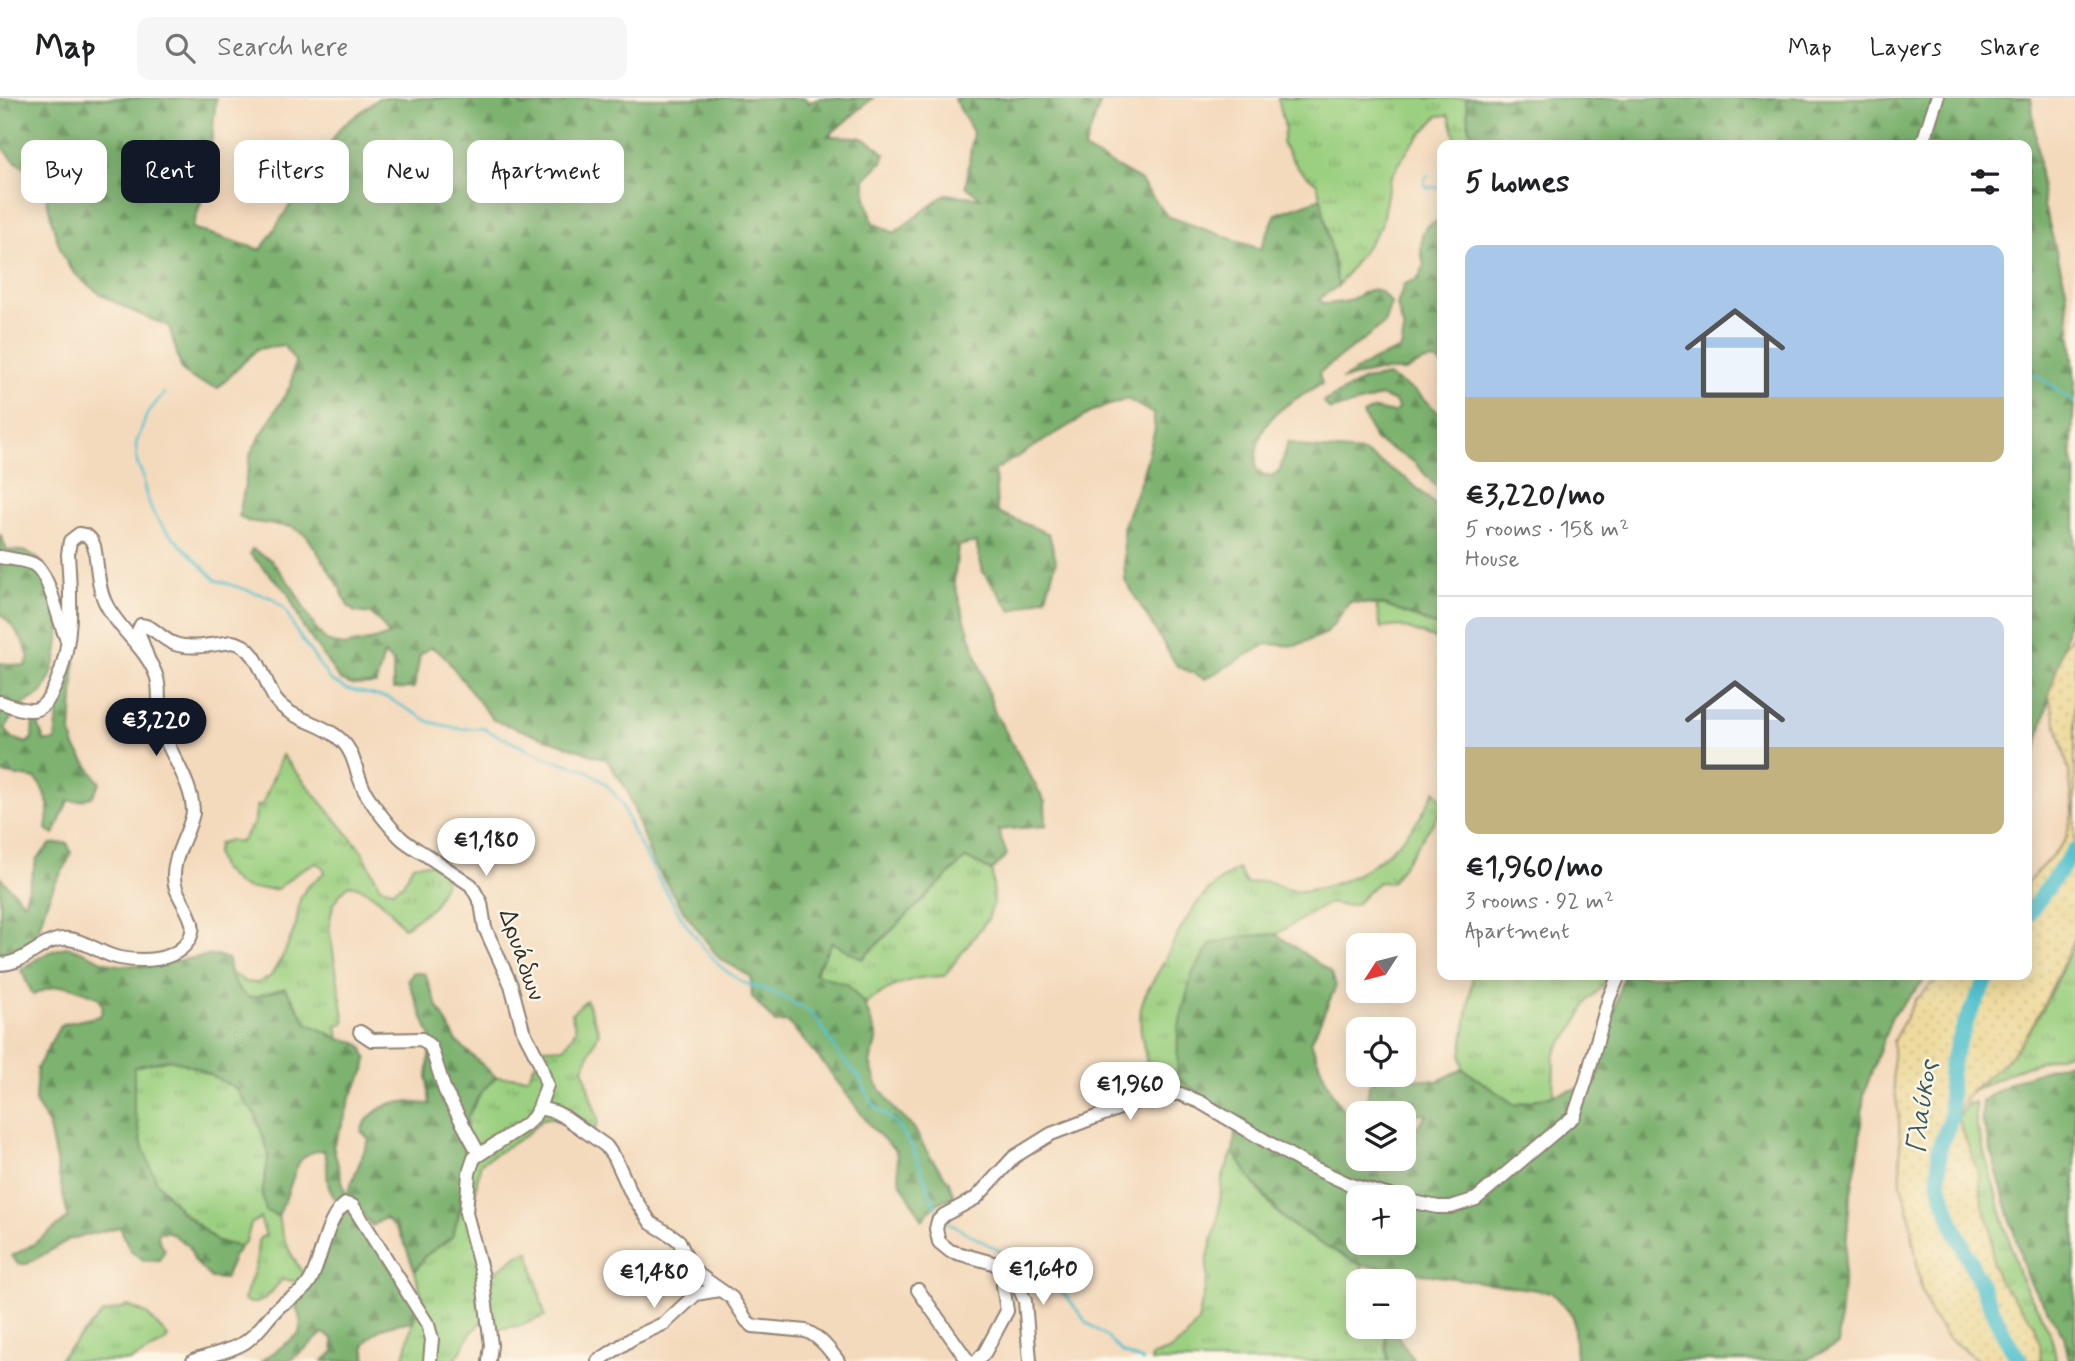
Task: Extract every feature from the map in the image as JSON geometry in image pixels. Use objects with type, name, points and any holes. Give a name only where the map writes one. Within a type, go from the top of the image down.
[{"type":"street","points":[[1924,140],[1937,98]]},
{"type":"street","points":[[0,702],[36,710],[54,689],[69,643],[70,541],[79,534],[90,538],[94,546],[104,601],[148,659],[157,680],[159,723],[193,803],[191,822],[174,874],[177,891],[192,921],[191,936],[179,951],[155,959],[120,958],[68,939],[53,941],[18,962],[0,964]]},
{"type":"street","points":[[0,557],[38,567],[44,575],[60,625],[69,643]]},
{"type":"street","name":"Δρυάδων","points":[[148,659],[138,631],[141,625],[146,625],[175,644],[187,646],[232,642],[246,647],[276,700],[286,709],[326,730],[345,744],[367,795],[400,837],[471,885],[481,903],[485,928],[511,985],[523,1031],[539,1060],[545,1080],[545,1093],[539,1108]]},
{"type":"street","points":[[1416,1203],[1438,1208],[1476,1199],[1574,1116],[1617,980]]},
{"type":"street","points":[[360,1032],[372,1040],[422,1039],[431,1047],[445,1091],[479,1154]]},
{"type":"street","points":[[1029,1360],[1025,1298],[1020,1288],[1007,1272],[986,1260],[954,1254],[945,1248],[936,1234],[936,1227],[938,1221],[952,1210],[976,1198],[1014,1157],[1051,1134],[1157,1094],[1180,1094],[1200,1102],[1303,1163],[1351,1185]]},
{"type":"street","points":[[489,1361],[491,1345],[482,1273],[466,1213],[471,1165],[479,1154],[525,1125],[539,1108],[565,1117],[599,1139],[616,1160],[632,1195],[651,1223],[678,1241],[692,1270],[732,1298],[747,1321],[753,1326],[814,1334],[838,1361]]},
{"type":"street","points":[[193,1361],[247,1341],[282,1304],[303,1290],[312,1278],[339,1209],[349,1204],[353,1206],[404,1284],[428,1325],[431,1335],[430,1361]]},
{"type":"street","points":[[977,1361],[985,1352],[1007,1311],[1003,1285],[1007,1272]]},
{"type":"street","points":[[598,1361],[633,1338],[665,1323],[696,1294],[719,1290]]},
{"type":"street","points":[[918,1290],[968,1361]]},
{"type":"green space","points":[[0,98],[216,98],[212,140],[121,140],[121,203],[201,203],[192,228],[261,250],[291,203],[349,203],[349,140],[332,140],[340,128],[379,98],[516,98],[522,106],[564,103],[567,98],[805,98],[808,103],[818,98],[873,98],[828,136],[864,139],[885,154],[882,162],[865,179],[866,198],[873,223],[894,233],[946,194],[981,198],[966,186],[973,132],[954,98],[1102,98],[1084,149],[1140,180],[1167,216],[1260,249],[1276,214],[1321,198],[1338,286],[1319,299],[1324,304],[1342,302],[1374,290],[1385,295],[1391,303],[1384,324],[1319,373],[1322,384],[1295,399],[1274,416],[1260,438],[1256,452],[1256,469],[1264,475],[1272,476],[1280,470],[1288,442],[1310,448],[1363,452],[1407,479],[1437,506],[1437,626],[1384,605],[1350,602],[1327,633],[1295,646],[1267,644],[1205,679],[1177,666],[1125,580],[1123,527],[1142,477],[1155,429],[1153,414],[1127,399],[1095,410],[995,470],[997,512],[1049,534],[1056,561],[1046,597],[1012,611],[983,572],[976,542],[958,546],[954,582],[995,713],[1045,802],[1046,826],[998,830],[1007,855],[992,871],[966,858],[862,959],[832,942],[814,973],[848,985],[865,1005],[877,1037],[870,1063],[877,1084],[894,1109],[914,1128],[927,1152],[949,1182],[954,1197],[936,1204],[923,1220],[900,1182],[896,1151],[872,1128],[824,1064],[788,1022],[775,1023],[752,997],[751,977],[719,958],[685,913],[652,861],[627,790],[607,760],[493,720],[444,656],[431,647],[420,655],[414,688],[393,689],[393,663],[384,654],[376,684],[352,685],[340,680],[303,627],[288,593],[250,554],[252,549],[271,560],[293,588],[314,626],[326,641],[343,646],[389,635],[371,614],[355,612],[348,606],[338,584],[307,536],[292,527],[247,521],[239,516],[251,452],[291,385],[295,361],[283,345],[257,349],[218,388],[197,381],[182,371],[169,326],[127,309],[84,282],[66,261],[55,231],[48,203],[107,203],[107,140],[21,140],[21,165],[0,139]]},
{"type":"green space","points":[[1278,98],[1466,98],[1469,130],[1481,140],[1456,140],[1449,115],[1438,116],[1410,146],[1390,179],[1381,226],[1338,286],[1317,184],[1298,168],[1282,143],[1285,128]]},
{"type":"green space","points":[[1466,98],[2031,98],[2044,206],[2066,288],[2075,382],[2071,456],[2075,470],[2075,587],[2066,633],[2032,764],[2032,140],[1481,140],[1469,130]]},
{"type":"green space","points":[[1437,221],[1437,361],[1422,362],[1405,371],[1377,371],[1341,380],[1372,361],[1401,349],[1404,331],[1397,305],[1404,284],[1418,279],[1424,266],[1421,252],[1422,234],[1428,225]]},
{"type":"green space","points":[[1388,376],[1416,392],[1437,411],[1437,487],[1414,462],[1375,440],[1363,414],[1375,409],[1394,413],[1398,409],[1396,402],[1380,396],[1330,410],[1323,402],[1364,380]]},
{"type":"green space","points":[[0,534],[7,550],[30,553],[45,566],[53,581],[60,620],[56,660],[50,677],[42,692],[19,710],[5,729],[12,738],[27,743],[32,738],[33,719],[36,718],[44,741],[55,741],[60,692],[71,657],[75,659],[71,733],[75,747],[100,783],[92,797],[68,801],[54,834],[46,829],[48,803],[36,779],[0,773],[0,663],[25,666],[29,658],[18,634],[0,613]]},
{"type":"green space","points":[[1376,604],[1437,626],[1437,639],[1400,626],[1381,628]]},
{"type":"green space","points":[[282,755],[362,851],[380,887],[393,890],[403,884],[413,865],[419,864],[432,865],[447,878],[433,907],[403,928],[381,901],[366,891],[350,885],[337,898],[329,928],[345,1023],[337,1025],[339,1039],[307,1023],[292,997],[250,998],[240,993],[229,972],[246,982],[257,983],[270,977],[284,954],[296,925],[300,899],[306,888],[325,872],[322,866],[315,863],[302,869],[277,889],[249,889],[237,884],[221,868],[216,854],[219,843],[230,840],[240,843],[254,823],[257,806],[262,805]]},
{"type":"green space","points":[[1435,790],[1437,817],[1391,883],[1378,882],[1356,904],[1345,906],[1329,903],[1276,934],[1246,936],[1177,1078],[1202,1093],[1179,1087],[1149,1072],[1141,1032],[1142,1003],[1183,925],[1210,889],[1238,869],[1246,884],[1271,883],[1295,891],[1336,883],[1352,877],[1380,859],[1405,836],[1422,815]]},
{"type":"green space","points":[[67,843],[70,857],[47,902],[35,943],[13,959],[0,961],[0,877],[24,903],[37,858],[51,844]]},
{"type":"green space","points":[[966,858],[992,871],[994,901],[988,919],[944,976],[902,983],[865,1005],[847,985],[814,974],[832,942],[862,959]]},
{"type":"green space","points":[[1276,934],[1332,973],[1336,986],[1311,1042],[1324,1075],[1346,1113],[1346,1171],[1416,1171],[1416,1128],[1427,1115],[1416,1114],[1416,1101],[1367,1101],[1369,1087],[1416,1087],[1416,1079],[1438,1081],[1463,1069],[1515,1105],[1596,1084],[1622,980],[1924,980],[1892,1016],[1864,1093],[1858,1155],[1850,1197],[1838,1344],[1805,1361],[1574,1361],[1573,1316],[1551,1292],[1416,1273],[1416,1269],[1361,1265],[1320,1243],[1284,1219],[1248,1175],[1233,1151],[1237,1119],[1177,1078],[1178,1030],[1192,974],[1211,944],[1246,936]]},
{"type":"green space","points":[[2075,938],[2075,1051],[2023,1067],[1970,1092],[2022,1042],[2052,991]]},
{"type":"green space","points":[[66,947],[112,964],[122,965],[216,955],[228,959],[234,982],[245,995],[250,998],[285,988],[307,1023],[339,1039],[362,1046],[367,1059],[365,1070],[350,1098],[333,1146],[345,1192],[340,1198],[336,1199],[329,1187],[327,1161],[323,1150],[302,1158],[278,1216],[266,1211],[262,1195],[269,1154],[256,1116],[235,1088],[195,1067],[170,1059],[134,1067],[134,1109],[143,1148],[156,1181],[181,1211],[217,1241],[240,1247],[225,1279],[211,1278],[195,1262],[189,1246],[169,1232],[159,1232],[158,1238],[165,1250],[159,1260],[145,1261],[130,1250],[120,1227],[70,1239],[27,1264],[18,1264],[12,1256],[32,1245],[68,1218],[48,1123],[35,1102],[37,1068],[63,1024],[100,1016],[103,1008],[99,998],[66,986],[51,987],[33,995],[21,970],[42,956]]},
{"type":"green space","points":[[414,972],[425,974],[436,1003],[457,1042],[496,1077],[481,1092],[467,1118],[460,1210],[452,1237],[425,1256],[415,1271],[401,1236],[392,1224],[385,1218],[372,1226],[346,1197],[369,1139],[361,1131],[367,1120],[383,1107],[395,1103],[430,1104],[427,1078],[431,1038],[408,980]]},
{"type":"green space","points":[[1472,980],[1607,980],[1588,1000],[1573,1030],[1560,1044],[1554,1056],[1553,1095],[1515,1105],[1463,1069],[1461,1055]]},
{"type":"green space","points":[[586,1000],[599,1032],[583,1068],[597,1114],[596,1127],[593,1132],[581,1132],[551,1118],[543,1119],[526,1135],[481,1163],[476,1190],[476,1228],[491,1275],[518,1255],[529,1251],[545,1316],[519,1326],[493,1329],[485,1317],[468,1337],[454,1361],[403,1361],[422,1297],[415,1272],[425,1256],[452,1237],[460,1210],[467,1118],[481,1092],[496,1077],[528,1077],[544,1048],[565,1047],[576,1029],[571,1014]]},
{"type":"green space","points":[[170,1059],[195,1067],[235,1088],[256,1115],[269,1154],[262,1195],[267,1211],[278,1216],[289,1249],[307,1279],[303,1287],[294,1281],[282,1280],[261,1301],[250,1303],[244,1300],[256,1265],[258,1241],[266,1236],[260,1218],[251,1224],[246,1241],[240,1247],[217,1241],[181,1211],[156,1181],[143,1148],[134,1109],[134,1067]]},
{"type":"green space","points":[[2075,1060],[2075,1361],[2069,1361],[2064,1336],[2027,1278],[1982,1119],[1982,1102],[2015,1081]]},
{"type":"green space","points":[[1975,1103],[1976,1124],[2019,1275],[2047,1327],[2056,1361],[2041,1361],[2040,1344],[2025,1313],[1997,1278],[1993,1265],[1989,1220],[1982,1206],[1979,1176],[1958,1118],[1967,1104]]},
{"type":"green space","points":[[1233,1151],[1278,1214],[1312,1239],[1361,1265],[1362,1269],[1346,1269],[1346,1339],[1386,1339],[1388,1361],[1151,1361],[1152,1356],[1168,1351],[1184,1340],[1198,1321],[1207,1279],[1207,1260],[1218,1219],[1222,1179]]},
{"type":"green space","points":[[345,1209],[351,1211],[418,1309],[413,1321],[391,1325],[374,1334],[364,1346],[366,1361],[323,1361],[334,1352],[333,1339],[323,1333],[288,1361],[262,1361],[299,1334],[301,1320],[294,1302]]},
{"type":"green space","points":[[128,1306],[147,1314],[168,1337],[164,1343],[130,1361],[57,1361],[102,1314]]},
{"type":"green space","points":[[1386,1339],[1400,1339],[1414,1361],[1388,1361]]},
{"type":"sand","points":[[2075,633],[2075,938],[2023,1041],[1970,1092],[1960,1107],[1958,1118],[1979,1176],[1982,1206],[1991,1231],[1993,1265],[1997,1278],[2034,1324],[2040,1344],[2041,1361],[1979,1361],[1947,1337],[1930,1313],[1921,1288],[1908,1207],[1901,1185],[1893,1041],[1916,999],[1937,980],[2032,980],[2032,877],[2065,841],[2073,811],[2069,771],[2049,696],[2063,647]]},
{"type":"waterway","points":[[1428,175],[1424,180],[1425,185],[1429,188],[1437,187]]},
{"type":"waterway","points":[[2032,373],[2075,403]]},
{"type":"waterway","points":[[164,393],[147,414],[136,444],[137,463],[143,476],[145,491],[152,511],[163,527],[216,580],[272,598],[285,609],[296,631],[330,680],[346,689],[388,698],[430,722],[460,729],[482,728],[544,757],[585,769],[606,784],[621,802],[632,830],[655,873],[703,947],[722,968],[744,983],[775,993],[807,1010],[819,1022],[840,1056],[860,1078],[872,1103],[896,1124],[913,1148],[936,1208]]},
{"type":"waterway","name":"Γλαύκος","points":[[2032,909],[2075,850]]},
{"type":"waterway","name":"Γλαύκος","points":[[1986,980],[1967,1019],[1953,1058],[1950,1075],[1951,1118],[1939,1149],[1939,1183],[1952,1223],[2005,1337],[2020,1361]]},
{"type":"waterway","points":[[945,1221],[1024,1264],[1051,1282],[1068,1298],[1086,1322],[1123,1353],[1143,1361]]}]
